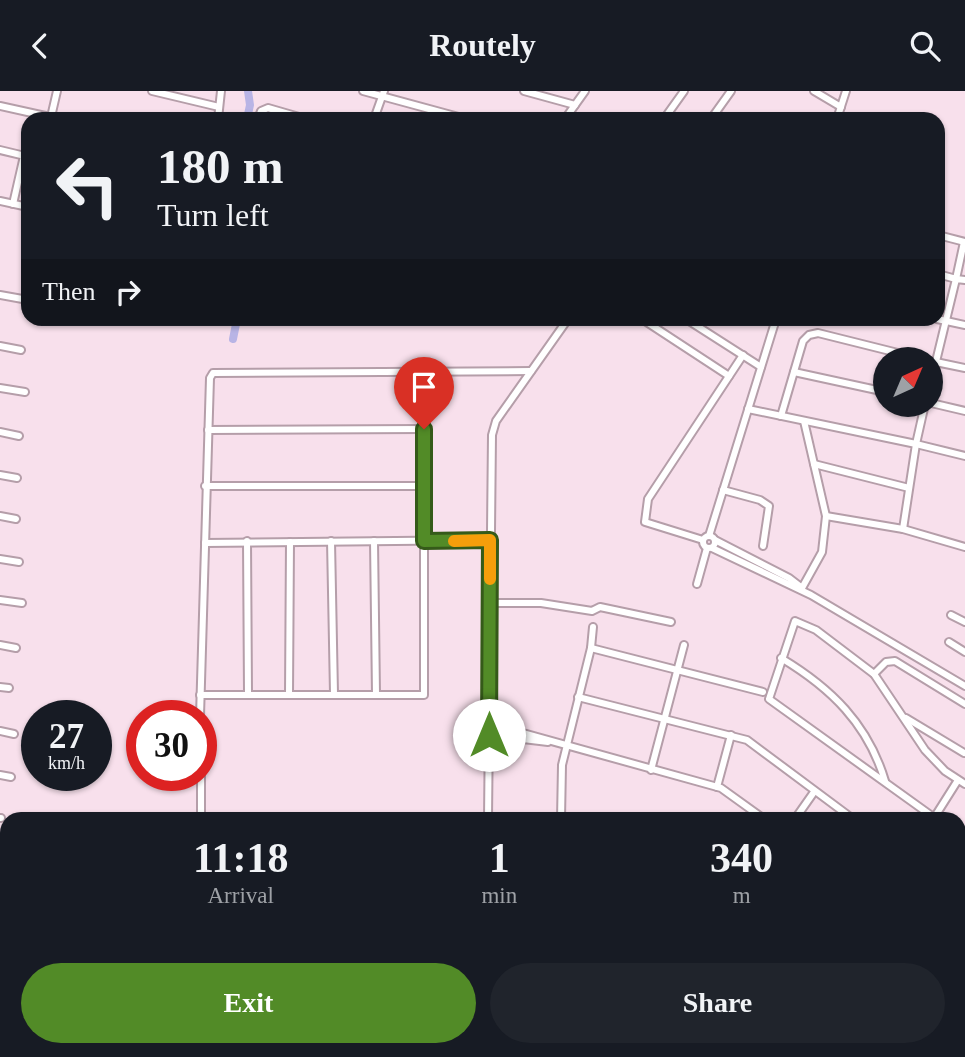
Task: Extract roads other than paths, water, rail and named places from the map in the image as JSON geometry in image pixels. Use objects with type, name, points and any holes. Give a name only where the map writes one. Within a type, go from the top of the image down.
[{"type":"street","points":[[52,112],[57,91]]},
{"type":"street","points":[[152,91],[219,107]]},
{"type":"street","points":[[219,112],[220,91]]},
{"type":"street","points":[[363,91],[383,94],[443,112]]},
{"type":"street","points":[[524,91],[575,105]]},
{"type":"street","points":[[570,112],[585,91]]},
{"type":"street","points":[[669,112],[684,91]]},
{"type":"street","points":[[716,112],[731,91]]},
{"type":"street","points":[[814,91],[841,107]]},
{"type":"street","points":[[839,112],[846,91]]},
{"type":"street","points":[[377,112],[383,94]]},
{"type":"street","points":[[0,106],[28,112]]},
{"type":"street","points":[[261,112],[268,108],[282,112]]},
{"type":"street","points":[[0,150],[21,155]]},
{"type":"street","points":[[13,204],[21,174]]},
{"type":"street","points":[[0,201],[21,206]]},
{"type":"street","points":[[945,237],[964,242],[945,324]]},
{"type":"street","points":[[945,276],[965,280]]},
{"type":"street","points":[[0,296],[21,299]]},
{"type":"street","points":[[946,321],[965,325]]},
{"type":"street","points":[[488,812],[492,435],[496,421],[563,326]]},
{"type":"street","points":[[653,326],[729,376]]},
{"type":"street","points":[[697,326],[761,367]]},
{"type":"street","points":[[697,584],[773,326]]},
{"type":"street","points":[[938,347],[945,326]]},
{"type":"street","points":[[781,416],[803,341],[809,335],[818,333],[874,347]]},
{"type":"street","points":[[0,347],[22,350]]},
{"type":"street","points":[[743,355],[648,499],[645,522],[709,539],[757,561],[811,596]]},
{"type":"street","points":[[943,364],[965,368]]},
{"type":"street","points":[[200,700],[210,378],[217,371],[424,374],[531,371]]},
{"type":"street","points":[[794,372],[873,389]]},
{"type":"street","points":[[200,695],[248,692],[424,695],[424,374]]},
{"type":"street","points":[[0,388],[25,392]]},
{"type":"street","points":[[943,406],[965,411]]},
{"type":"street","points":[[748,409],[965,456]]},
{"type":"street","points":[[903,529],[922,417]]},
{"type":"street","points":[[802,588],[822,552],[827,516],[804,421]]},
{"type":"street","points":[[208,430],[424,429]]},
{"type":"street","points":[[0,432],[19,436]]},
{"type":"street","points":[[814,464],[909,488]]},
{"type":"street","points":[[0,475],[17,478]]},
{"type":"street","points":[[205,486],[424,486]]},
{"type":"street","points":[[723,490],[760,500],[769,506],[763,546]]},
{"type":"street","points":[[0,516],[16,519]]},
{"type":"street","points":[[827,516],[903,529],[965,547]]},
{"type":"street","points":[[709,539],[709,548]]},
{"type":"street","points":[[205,543],[490,540]]},
{"type":"street","points":[[247,541],[248,692]]},
{"type":"street","points":[[331,541],[334,694]]},
{"type":"street","points":[[374,541],[376,694]]},
{"type":"street","points":[[289,694],[290,542]]},
{"type":"street","points":[[709,548],[811,596],[965,686]]},
{"type":"street","points":[[0,559],[19,562]]},
{"type":"street","points":[[753,569],[757,561]]},
{"type":"street","points":[[0,600],[22,603]]},
{"type":"street","points":[[490,603],[541,603],[592,611],[600,607],[671,622]]},
{"type":"street","points":[[951,615],[965,622]]},
{"type":"street","points":[[927,812],[769,699],[792,624],[799,621],[874,674],[925,750],[961,782],[939,812]]},
{"type":"street","points":[[561,812],[565,747],[591,648],[593,627]]},
{"type":"street","points":[[949,642],[965,652]]},
{"type":"street","points":[[0,645],[16,648]]},
{"type":"street","points":[[651,770],[684,645]]},
{"type":"street","points":[[591,648],[763,692]]},
{"type":"street","points":[[781,658],[812,677],[853,716],[878,759],[886,783]]},
{"type":"street","points":[[874,674],[886,662],[895,661],[965,704]]},
{"type":"street","points":[[0,687],[9,688]]},
{"type":"street","points":[[578,697],[747,740],[843,812]]},
{"type":"street","points":[[906,718],[964,753]]},
{"type":"street","points":[[490,724],[536,735],[548,742]]},
{"type":"street","points":[[0,731],[14,733]]},
{"type":"street","points":[[489,735],[548,742],[718,787],[754,812]]},
{"type":"street","points":[[718,787],[731,735]]},
{"type":"street","points":[[0,775],[11,776]]},
{"type":"street","points":[[201,791],[201,812]]},
{"type":"street","points":[[800,812],[814,792]]},
{"type":"waterway","points":[[248,91],[248,112]]},
{"type":"waterway","points":[[233,339],[236,326]]}]
